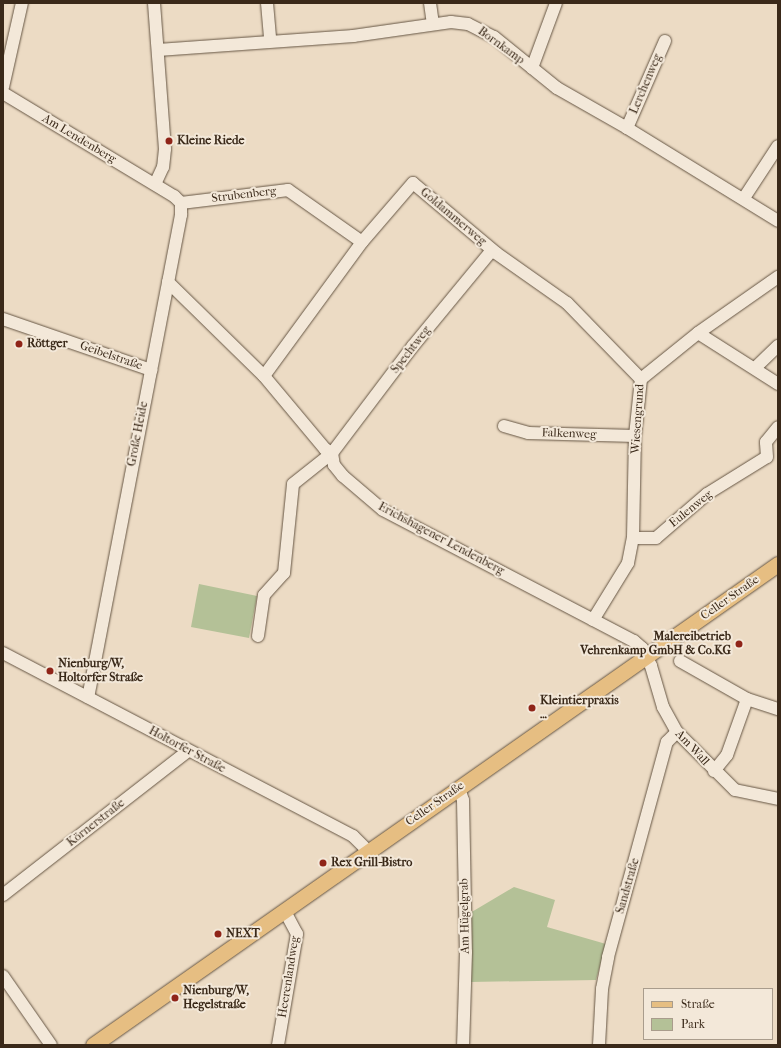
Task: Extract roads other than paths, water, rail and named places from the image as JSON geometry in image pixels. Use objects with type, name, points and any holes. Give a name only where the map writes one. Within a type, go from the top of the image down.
[{"type":"main road","name":"Celler Straße","points":[[93,1045],[778,564]]},
{"type":"street","points":[[3,87],[22,3]]},
{"type":"street","points":[[154,3],[165,149],[163,167],[155,184],[174,196],[181,203]]},
{"type":"street","points":[[267,3],[270,41]]},
{"type":"street","points":[[430,3],[433,24]]},
{"type":"street","points":[[532,68],[556,3]]},
{"type":"street","name":"Bornkamp","points":[[158,50],[353,36],[433,24],[468,24],[483,30],[557,88],[744,198],[778,221]]},
{"type":"street","name":"Lerchenweg","points":[[627,128],[664,41]]},
{"type":"street","name":"Am Lendenberg","points":[[3,93],[155,184]]},
{"type":"street","points":[[744,198],[778,146]]},
{"type":"street","name":"Goldammerweg","points":[[264,376],[362,242],[413,183],[492,250],[567,303],[641,379]]},
{"type":"street","name":"Strubenberg","points":[[181,203],[288,190],[362,242]]},
{"type":"street","name":"Große Heide","points":[[88,697],[181,215],[181,203]]},
{"type":"street","name":"Spechtweg","points":[[258,636],[264,595],[284,573],[293,484],[332,453],[413,346],[492,250]]},
{"type":"street","name":"Wiesengrund","points":[[593,620],[604,598],[624,572],[633,538],[635,436],[641,379],[698,333],[778,277]]},
{"type":"street","name":"Erichshagener Lendenberg","points":[[168,282],[264,376],[325,449],[332,453],[334,465],[343,476],[383,510],[634,641],[642,648],[646,657]]},
{"type":"street","name":"Geibelstraße","points":[[3,318],[151,370]]},
{"type":"street","points":[[698,333],[778,384]]},
{"type":"street","points":[[755,368],[778,346]]},
{"type":"street","name":"Falkenweg","points":[[504,426],[528,433],[635,436]]},
{"type":"street","name":"Eulenweg","points":[[633,538],[656,538],[707,494],[767,457],[766,442],[778,426]]},
{"type":"street","name":"Holtorfer Straße","points":[[3,653],[353,836],[368,851]]},
{"type":"street","name":"Am Wall","points":[[646,657],[663,707],[677,732],[714,771],[735,790],[778,799]]},
{"type":"street","points":[[680,661],[747,699],[778,709]]},
{"type":"street","points":[[714,771],[727,755],[747,699]]},
{"type":"street","name":"Sandstraße","points":[[599,1045],[602,989],[608,957],[667,742],[677,732]]},
{"type":"street","name":"Körnerstraße","points":[[3,895],[188,751]]},
{"type":"street","name":"Am Hügelgrab","points":[[459,788],[463,800],[466,944],[463,1045]]},
{"type":"street","name":"Heerenlandweg","points":[[278,1045],[297,934],[285,911]]},
{"type":"street","points":[[3,976],[51,1045]]},
{"type":"place","name":"Kleine Riede","points":[[169,141]]},
{"type":"place","name":"Röttger","points":[[19,344]]},
{"type":"place","name":"Malereibetrieb Vehrenkamp GmbH & Co.KG","points":[[739,644]]},
{"type":"place","name":"Nienburg/W, Holtorfer Straße","points":[[50,671]]},
{"type":"place","name":"Kleintierpraxis ...","points":[[532,708]]},
{"type":"place","name":"Rex Grill-Bistro","points":[[323,863]]},
{"type":"place","name":"NEXT","points":[[218,934]]},
{"type":"place","name":"Nienburg/W, Hegelstraße","points":[[175,998]]}]
